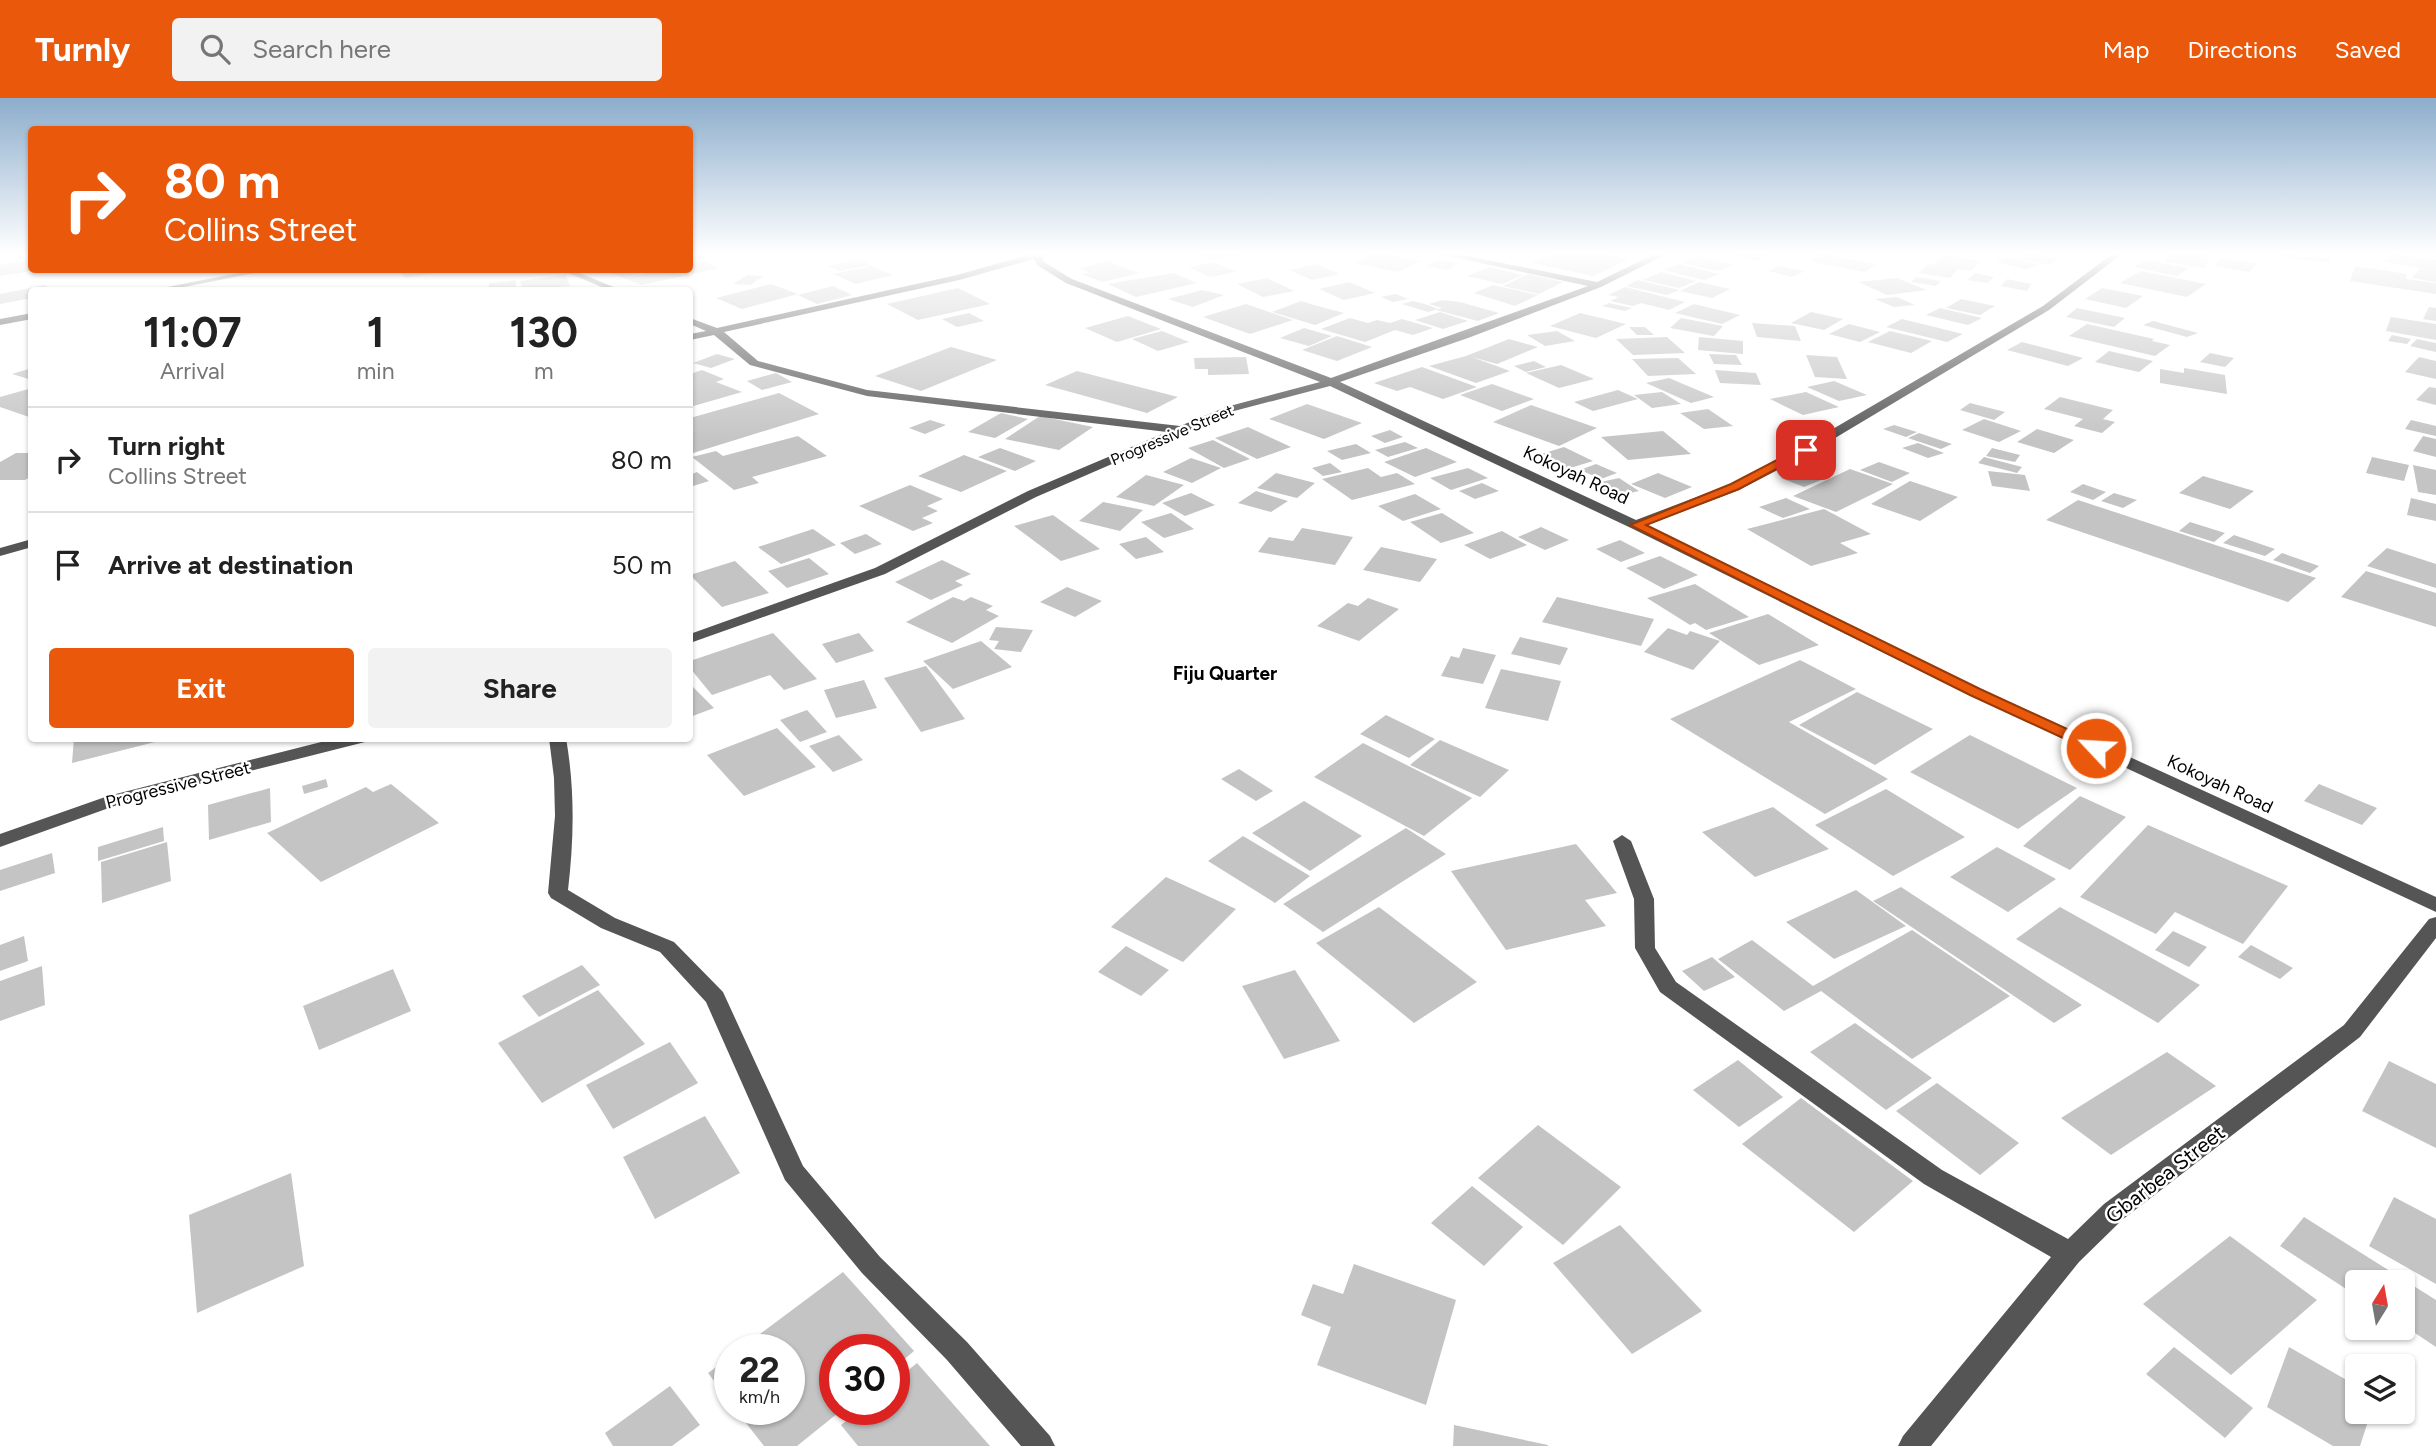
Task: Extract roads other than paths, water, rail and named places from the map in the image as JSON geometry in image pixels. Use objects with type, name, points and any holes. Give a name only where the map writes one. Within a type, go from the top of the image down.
[{"type":"street","points":[[0,322],[27,317]]},
{"type":"street","points":[[693,336],[776,317]]},
{"type":"street","name":"Kokoyah Road","points":[[1162,317],[1331,382],[1636,525],[1975,692],[2436,905]]},
{"type":"street","name":"Progressive Street","points":[[693,638],[880,571],[1032,494],[1230,409],[1331,382],[1510,317]]},
{"type":"street","points":[[1636,525],[1735,487],[1806,450],[2031,317]]},
{"type":"street","points":[[693,322],[716,331],[754,363],[867,393],[1184,430]]},
{"type":"street","points":[[0,552],[28,544]]},
{"type":"street","name":"Progressive Street","points":[[0,841],[114,800],[343,742]]},
{"type":"street","points":[[558,742],[565,775],[565,837],[558,893],[608,923],[667,947],[715,998],[794,1173],[871,1265],[957,1351],[1040,1446]]},
{"type":"street","points":[[1622,841],[1644,899],[1645,948],[1668,987],[1933,1177],[2070,1254]]},
{"type":"street","name":"Gbarbea Street","points":[[1913,1446],[2070,1254],[2113,1212],[2352,1031],[2436,924]]},
{"type":"district","name":"Fiju Quarter","points":[[1225,673]]}]
